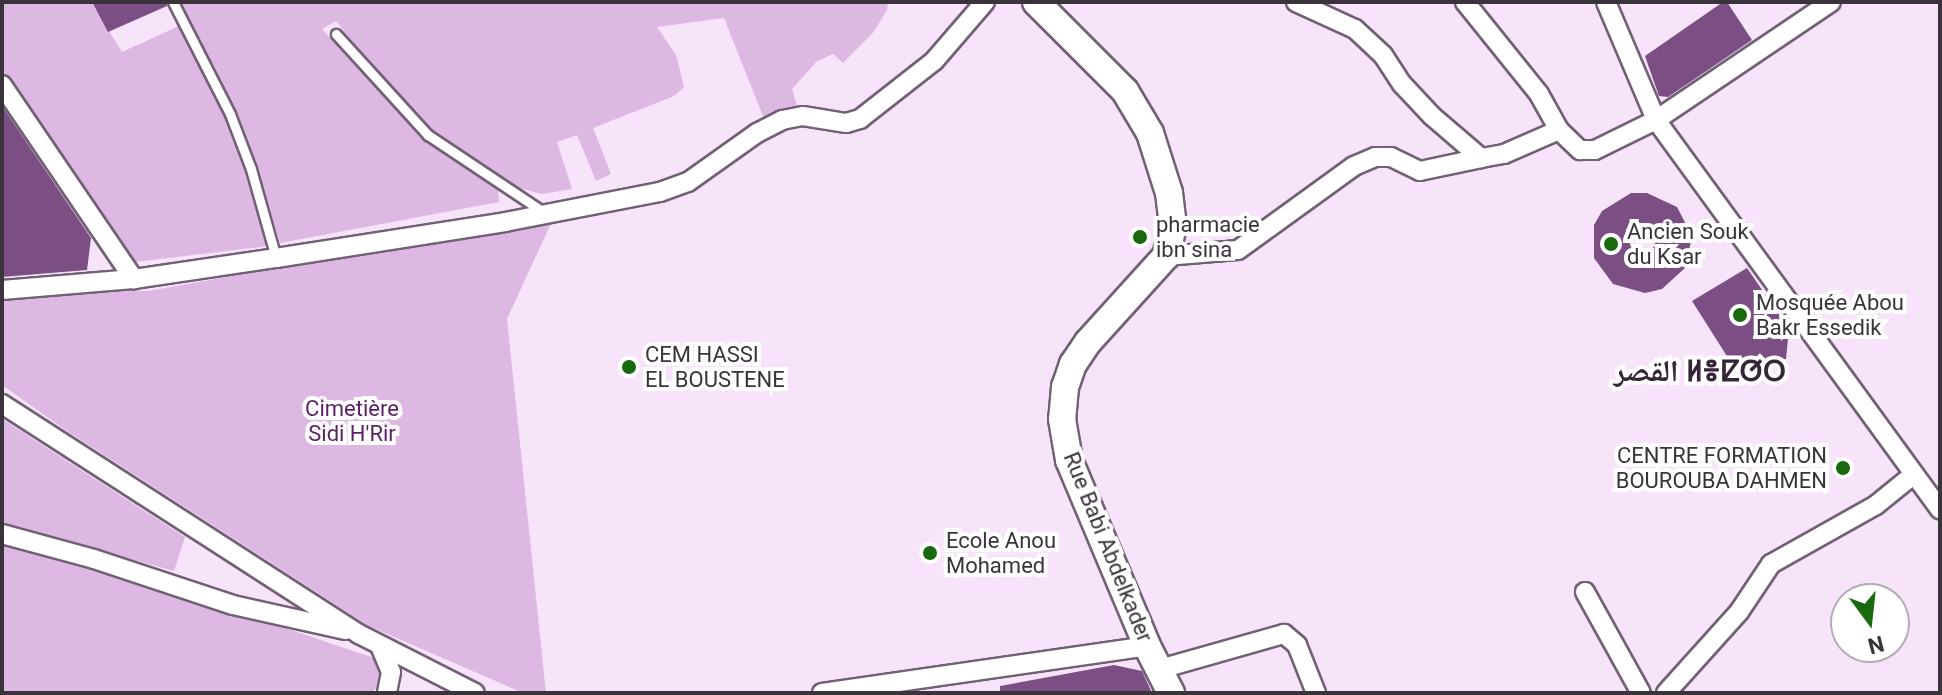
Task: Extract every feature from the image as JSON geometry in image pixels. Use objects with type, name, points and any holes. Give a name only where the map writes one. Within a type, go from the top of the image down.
[{"type":"main road","points":[[1036,2],[1125,91],[1144,119],[1161,161],[1171,202],[1173,226],[1166,256]]},
{"type":"main road","name":"Rue Babi Abdelkader","points":[[1166,256],[1088,342],[1073,364],[1062,405],[1062,428],[1069,460],[1147,646],[1166,681]]},
{"type":"street","points":[[2,290],[134,279],[276,258],[548,214],[677,187],[782,120],[803,116],[846,123],[860,119],[934,61],[985,2]]},
{"type":"street","points":[[1296,2],[1355,29],[1383,55],[1402,84],[1432,116],[1481,158]]},
{"type":"street","points":[[1465,2],[1539,94],[1559,130],[1586,152],[1656,120],[1831,2]]},
{"type":"street","points":[[1606,2],[1656,120],[1912,476],[1940,509]]},
{"type":"street","points":[[2,85],[134,279]]},
{"type":"street","points":[[1166,256],[1238,250],[1354,166],[1375,157],[1391,157],[1420,171],[1504,154],[1559,130]]},
{"type":"street","points":[[2,404],[359,634],[475,693]]},
{"type":"street","points":[[1666,693],[1739,612],[1771,564],[1876,505],[1912,476]]},
{"type":"street","points":[[2,534],[94,559],[233,605],[359,634]]},
{"type":"street","points":[[1585,592],[1641,693]]},
{"type":"street","points":[[1166,681],[1284,634],[1297,645],[1316,693]]},
{"type":"street","points":[[380,646],[391,672],[387,693]]},
{"type":"street","points":[[822,693],[864,690],[1147,646]]},
{"type":"lane","points":[[173,2],[230,114],[251,169],[276,258]]},
{"type":"lane","points":[[336,34],[428,135],[548,214]]},
{"type":"green space","points":[[2,2],[91,2],[122,52],[179,26],[221,106],[250,180],[268,246],[135,262],[2,74]]},
{"type":"green space","points":[[180,2],[888,2],[887,10],[872,34],[843,63],[833,54],[817,61],[792,89],[800,116],[765,121],[724,18],[657,27],[676,55],[684,87],[674,96],[593,128],[611,174],[596,181],[577,135],[557,142],[572,189],[542,194],[515,187],[438,137],[404,105],[336,21],[322,29],[416,133],[498,187],[499,202],[280,243],[260,177],[231,103]]},
{"type":"green space","name":"Cimetière Sidi H'Rir","points":[[553,219],[507,319],[546,693],[523,693],[369,626],[67,431],[2,385],[2,300],[103,291],[148,291]]},
{"type":"green space","points":[[2,419],[185,537],[174,571],[2,524]]},
{"type":"green space","points":[[2,543],[172,590],[380,660],[379,686],[371,693],[2,693]]},
{"type":"building","points":[[92,2],[166,2],[167,6],[108,32]]},
{"type":"building","points":[[1727,2],[1752,40],[1668,97],[1659,96],[1645,56]]},
{"type":"building","points":[[2,106],[91,238],[87,270],[2,277]]},
{"type":"building","name":"Ancien Souk du Ksar","points":[[1631,193],[1647,193],[1677,207],[1692,236],[1686,267],[1662,289],[1645,293],[1613,284],[1594,258],[1594,225],[1602,211]],"holes":[[[1640,228],[1651,230],[1655,246],[1647,253],[1632,251],[1628,237]]]},
{"type":"building","name":"Mosquée Abou Bakr Essedik","points":[[1747,268],[1789,329],[1786,359],[1737,372],[1692,301]]},
{"type":"building","points":[[1114,665],[1142,671],[1152,693],[1000,693],[1000,686]]},
{"type":"place","name":"pharmacie ibn sina","points":[[1140,237]]},
{"type":"place","name":"Ancien Souk du Ksar","points":[[1611,244]]},
{"type":"place","name":"Mosquée Abou Bakr Essedik","points":[[1740,315]]},
{"type":"place","name":"CEM HASSI EL BOUSTENE","points":[[629,367]]},
{"type":"place","name":"CENTRE FORMATION BOUROUBA DAHMEN","points":[[1843,468]]},
{"type":"place","name":"Ecole Anou Mohamed","points":[[930,553]]},
{"type":"district","name":"القصر ⵍⴻⵇⵚⵔ","points":[[1700,371]]}]
